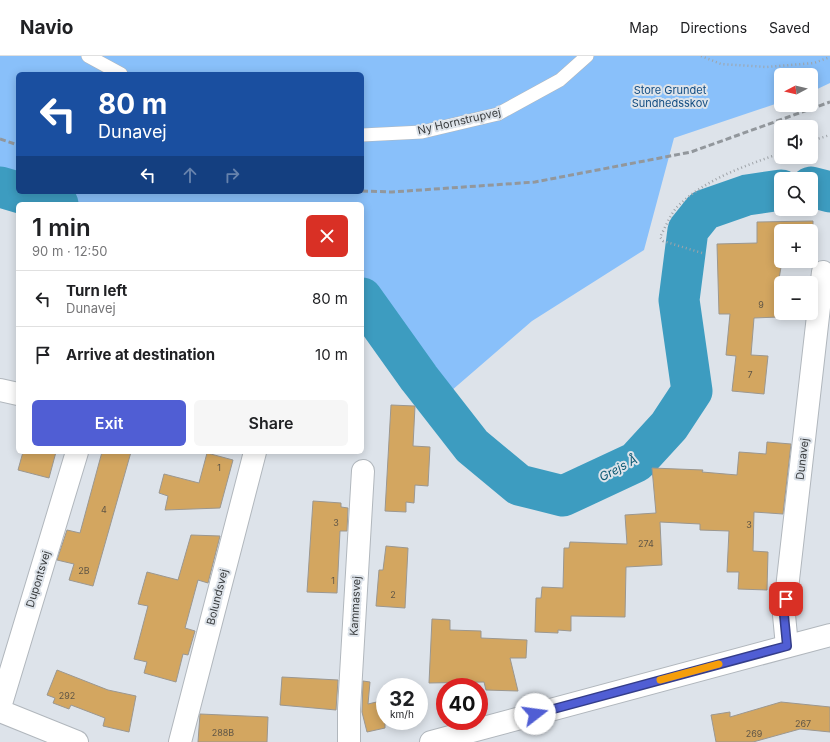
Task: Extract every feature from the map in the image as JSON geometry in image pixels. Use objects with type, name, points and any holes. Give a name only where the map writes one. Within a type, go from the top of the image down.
[{"type":"street","name":"Dunavej","points":[[787,646],[784,615],[823,272]]},
{"type":"street","points":[[0,390],[16,394]]},
{"type":"street","name":"Dupontsvej","points":[[0,707],[76,454]]},
{"type":"street","name":"Bolundsvej","points":[[180,742],[254,454]]},
{"type":"street","name":"Kammasvej","points":[[350,742],[349,710],[363,471]]},
{"type":"street","points":[[431,742],[830,635]]},
{"type":"street","points":[[0,711],[77,742]]},
{"type":"lane","points":[[88,56],[118,72]]},
{"type":"lane","name":"Ny Hornstrupvej","points":[[364,135],[422,132],[498,114],[560,80],[587,56]]},
{"type":"path","points":[[701,56],[721,64],[766,67],[814,63],[830,57]]},
{"type":"path","points":[[818,139],[830,135]]},
{"type":"path","points":[[702,253],[663,241],[660,237],[676,208],[700,189],[729,172],[774,156]]},
{"type":"green space","name":"Store Grundet Sundhedsskov","points":[[0,56],[830,56],[830,83],[818,89],[818,68],[774,68],[774,104],[674,138],[644,250],[532,321],[429,410],[364,327],[364,202],[26,202],[0,196]]},
{"type":"building","points":[[813,221],[813,224],[774,224],[774,268],[781,268],[780,276],[774,276],[774,317],[754,318],[751,355],[768,356],[764,394],[732,391],[736,356],[726,355],[730,314],[719,314],[717,244],[757,243],[757,222]]},
{"type":"building","points":[[391,405],[415,406],[413,446],[430,447],[428,486],[415,485],[414,503],[406,502],[406,512],[385,511]]},
{"type":"building","points":[[767,442],[791,444],[783,514],[754,512],[753,551],[768,552],[767,590],[738,589],[739,572],[727,572],[729,531],[700,530],[700,524],[660,522],[662,565],[626,567],[625,617],[571,616],[571,631],[558,630],[558,633],[535,632],[536,598],[541,598],[542,587],[563,588],[564,548],[569,548],[570,542],[627,544],[625,515],[656,513],[652,468],[703,470],[702,472],[737,475],[739,452],[766,454]]},
{"type":"building","points":[[22,454],[55,454],[49,478],[18,470]]},
{"type":"building","points":[[101,454],[130,454],[93,586],[69,580],[74,564],[57,560],[67,530],[80,533]]},
{"type":"building","points":[[207,454],[233,460],[220,508],[165,510],[168,496],[159,493],[164,474],[199,483]]},
{"type":"building","points":[[313,501],[341,503],[341,507],[348,508],[347,531],[340,531],[337,593],[307,592]]},
{"type":"building","points":[[191,535],[220,536],[208,583],[198,580],[185,628],[195,631],[188,655],[183,654],[176,682],[144,673],[147,662],[134,659],[148,606],[138,604],[147,572],[178,580]]},
{"type":"building","points":[[386,546],[408,548],[405,608],[376,606],[379,570],[383,570]]},
{"type":"building","points":[[432,619],[450,620],[450,630],[481,631],[481,638],[527,640],[526,658],[510,658],[518,691],[488,690],[488,678],[436,678],[436,683],[429,683]]},
{"type":"building","points":[[57,670],[108,690],[136,696],[129,732],[103,726],[105,718],[71,705],[69,709],[53,703],[55,698],[47,695]]},
{"type":"building","points":[[282,677],[338,680],[336,710],[280,705]]},
{"type":"building","points":[[363,681],[370,682],[368,704],[376,702],[376,730],[367,732],[362,712]]},
{"type":"building","points":[[781,702],[830,707],[830,732],[800,729],[753,742],[716,742],[711,715],[730,712],[730,717]]},
{"type":"building","points":[[200,714],[268,717],[267,742],[198,742]]},
{"type":"waterway","name":"Grejs Å","points":[[0,187],[16,192]]},
{"type":"waterway","name":"Grejs Å","points":[[818,189],[830,192]]},
{"type":"waterway","name":"Grejs Å","points":[[364,301],[419,378],[472,446],[519,485],[563,496],[636,462],[669,426],[692,391],[679,300],[688,230],[704,210],[747,195],[774,191]]},
{"type":"waterway","name":"Grejs Å","points":[[24,194],[51,202]]},
{"type":"railway","points":[[364,191],[392,192],[535,182],[691,152],[830,102]]},
{"type":"railway","points":[[0,139],[16,144]]},
{"type":"slow traffic","points":[[660,680],[719,664]]},
{"type":"route","points":[[535,714],[787,646],[784,615],[786,599]]}]
